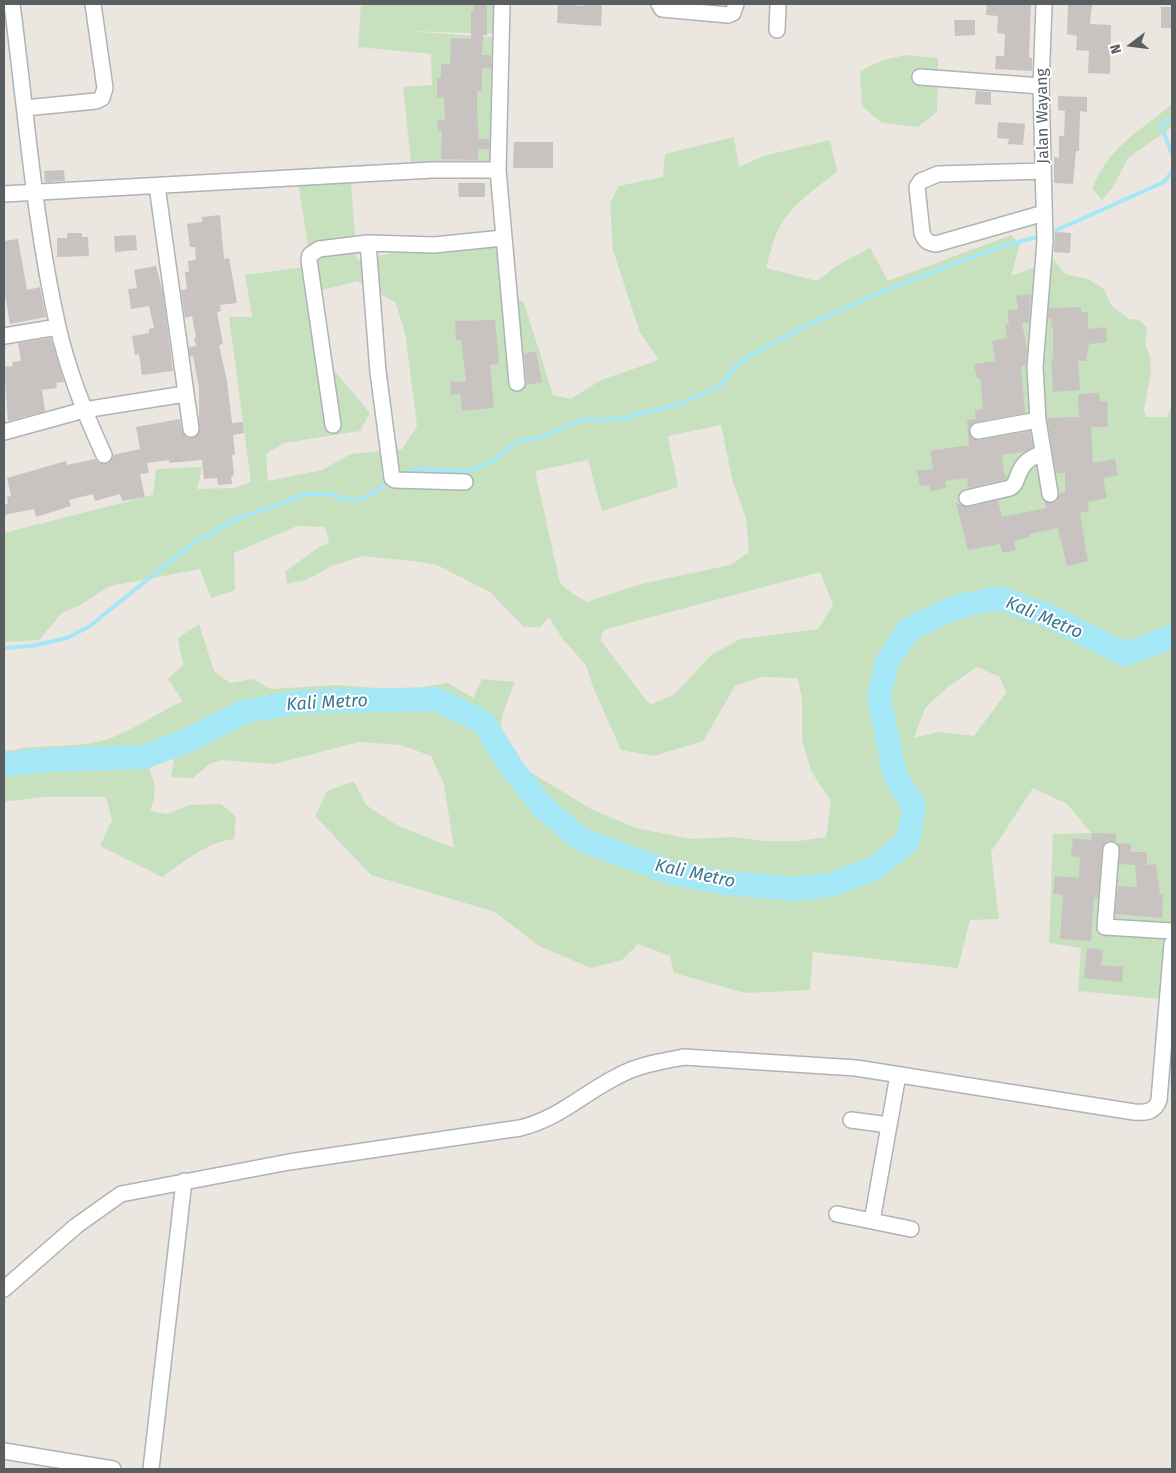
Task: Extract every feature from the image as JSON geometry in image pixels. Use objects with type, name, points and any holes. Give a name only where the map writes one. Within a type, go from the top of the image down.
[{"type":"street","points":[[12,4],[35,193],[58,327],[84,410],[104,455]]},
{"type":"street","points":[[26,108],[96,101],[102,98],[105,88],[93,4]]},
{"type":"street","points":[[502,4],[498,170],[517,383]]},
{"type":"street","points":[[659,4],[662,10],[728,15],[733,13],[736,4]]},
{"type":"street","points":[[777,30],[778,4]]},
{"type":"street","name":"Jalan Wayang","points":[[1044,4],[1041,86],[1045,227],[1035,367],[1038,420],[1050,494]]},
{"type":"street","points":[[920,76],[1041,86]]},
{"type":"street","points":[[4,194],[432,170],[498,170]]},
{"type":"street","points":[[1044,172],[938,174],[921,181],[917,187],[922,233],[924,240],[930,243],[936,244],[1045,227]]},
{"type":"street","points":[[157,186],[190,430]]},
{"type":"street","points":[[333,425],[309,260],[310,255],[319,249],[368,243],[434,245],[503,238]]},
{"type":"street","points":[[368,243],[378,372],[392,478],[395,480],[465,482]]},
{"type":"street","points":[[4,336],[58,327]]},
{"type":"street","points":[[4,428],[84,410],[185,394]]},
{"type":"street","points":[[978,431],[1038,420]]},
{"type":"street","points":[[967,498],[1010,488],[1015,485],[1022,466],[1030,458],[1042,453]]},
{"type":"street","points":[[1111,850],[1105,927],[1172,931]]},
{"type":"street","points":[[4,1289],[76,1226],[122,1194],[289,1162],[520,1128],[556,1116],[618,1076],[660,1061],[684,1057],[856,1068],[1134,1112],[1146,1112],[1155,1109],[1160,1100],[1170,1007],[1172,944]]},
{"type":"street","points":[[872,1221],[898,1075]]},
{"type":"street","points":[[851,1120],[889,1124]]},
{"type":"street","points":[[151,1469],[184,1181]]},
{"type":"street","points":[[837,1214],[911,1229]]},
{"type":"street","points":[[4,1451],[113,1469]]},
{"type":"green space","points":[[361,4],[504,4],[506,34],[406,31],[504,38],[504,167],[412,172],[403,87],[432,85],[431,54],[358,47]]},
{"type":"green space","points":[[906,55],[938,58],[937,112],[918,127],[882,123],[862,106],[860,71],[883,60]]},
{"type":"green space","points":[[1172,104],[1172,127],[1128,158],[1113,187],[1102,200],[1092,188],[1108,160],[1126,140]]},
{"type":"green space","points":[[734,137],[739,167],[763,156],[830,140],[837,172],[808,194],[788,214],[777,232],[766,268],[817,281],[838,265],[870,248],[888,281],[1011,235],[1020,244],[1011,276],[1054,260],[1065,274],[1088,279],[1104,289],[1111,305],[1129,319],[1139,320],[1147,327],[1145,344],[1150,356],[1151,372],[1144,409],[1146,417],[1167,417],[1172,406],[1172,1014],[1170,1000],[1078,991],[1081,948],[1049,943],[1053,834],[1091,833],[1067,804],[1033,788],[991,852],[999,919],[970,920],[958,968],[813,952],[810,990],[745,993],[674,973],[670,956],[638,944],[622,960],[591,968],[539,946],[495,912],[371,875],[315,816],[327,791],[354,781],[366,805],[398,826],[454,848],[444,784],[431,756],[401,745],[359,742],[274,764],[220,760],[208,765],[193,778],[171,777],[176,745],[145,756],[155,789],[150,811],[168,814],[189,805],[221,804],[236,817],[234,839],[205,848],[162,877],[100,846],[112,820],[106,797],[41,797],[4,802],[4,751],[30,747],[92,743],[114,737],[183,701],[168,679],[183,665],[178,638],[199,624],[214,671],[230,683],[253,679],[271,689],[336,685],[404,690],[448,683],[473,698],[482,679],[515,682],[503,713],[499,736],[509,759],[591,809],[636,828],[691,839],[734,837],[764,841],[799,841],[826,837],[831,801],[811,771],[802,740],[802,699],[798,678],[761,677],[735,686],[703,741],[654,756],[621,750],[593,687],[586,665],[562,638],[549,617],[540,627],[524,627],[490,592],[437,565],[413,561],[362,556],[332,566],[306,580],[287,584],[285,572],[319,547],[329,543],[325,527],[297,526],[234,553],[235,590],[211,598],[200,569],[110,586],[80,605],[62,613],[39,640],[4,642],[4,533],[153,495],[156,469],[202,467],[197,489],[234,488],[251,482],[229,317],[252,317],[245,275],[311,266],[297,175],[350,171],[357,260],[398,252],[508,243],[509,293],[524,303],[553,395],[571,399],[601,380],[659,360],[640,333],[613,250],[610,203],[619,186],[663,177],[665,154]],"holes":[[[357,281],[395,302],[405,332],[417,426],[402,449],[351,454],[322,470],[268,481],[266,454],[284,443],[360,431],[370,413],[332,368],[315,292]],[[721,425],[732,479],[746,519],[749,552],[730,565],[641,584],[587,602],[573,594],[560,583],[535,471],[588,460],[602,511],[678,487],[668,436]],[[820,572],[833,605],[818,629],[740,639],[711,655],[675,694],[650,705],[601,641],[603,630]],[[977,667],[1000,677],[1006,693],[974,736],[939,732],[914,738],[925,708],[949,686]]]},
{"type":"building","points":[[474,4],[487,4],[487,35],[483,35],[482,55],[491,55],[491,68],[482,68],[482,91],[477,91],[477,114],[479,139],[489,139],[489,149],[478,149],[478,160],[441,159],[442,131],[438,131],[437,120],[445,120],[444,98],[437,97],[437,78],[441,78],[441,64],[450,64],[451,38],[471,39],[471,11],[474,11]]},
{"type":"building","points":[[558,4],[583,6],[583,4],[602,4],[601,26],[557,23]]},
{"type":"building","points":[[987,4],[1031,4],[1029,58],[1032,58],[1032,71],[995,69],[996,56],[1004,56],[1005,34],[997,33],[998,16],[986,15]]},
{"type":"building","points":[[1068,4],[1092,4],[1090,24],[1111,25],[1110,74],[1088,73],[1089,51],[1076,50],[1077,36],[1067,34]]},
{"type":"building","points":[[1161,7],[1172,7],[1172,28],[1161,28]]},
{"type":"building","points":[[954,20],[975,20],[975,35],[955,36]]},
{"type":"building","points":[[976,91],[991,92],[991,105],[975,104]]},
{"type":"building","points":[[1058,96],[1087,97],[1087,112],[1080,111],[1079,151],[1076,151],[1073,184],[1054,183],[1054,157],[1059,158],[1059,136],[1064,136],[1065,111],[1058,110]]},
{"type":"building","points":[[998,122],[1025,124],[1023,145],[1008,144],[1009,139],[997,138]]},
{"type":"building","points":[[514,142],[553,142],[553,168],[513,168]]},
{"type":"building","points":[[64,170],[65,181],[45,182],[44,171]]},
{"type":"building","points":[[458,183],[485,183],[485,197],[459,197]]},
{"type":"building","points":[[220,215],[224,259],[229,258],[237,303],[220,305],[221,311],[217,312],[223,344],[219,345],[227,381],[232,423],[243,422],[244,433],[233,435],[235,454],[232,455],[234,475],[231,476],[232,484],[218,485],[217,478],[204,479],[202,460],[169,463],[169,460],[147,463],[149,473],[140,474],[145,497],[122,501],[120,494],[95,501],[93,494],[69,500],[71,506],[36,517],[34,509],[4,515],[4,505],[8,504],[7,497],[11,496],[7,478],[66,461],[67,465],[95,459],[99,463],[107,464],[113,455],[140,449],[136,427],[180,419],[182,431],[187,437],[193,438],[199,433],[199,388],[193,356],[190,357],[189,347],[196,346],[194,338],[196,337],[192,316],[185,318],[181,290],[187,289],[185,272],[189,272],[188,261],[196,260],[195,247],[190,247],[187,224],[202,222],[202,217]]},
{"type":"building","points":[[1055,232],[1071,233],[1070,253],[1054,252]]},
{"type":"building","points":[[67,233],[82,233],[82,237],[88,237],[89,256],[57,257],[57,238],[67,238]]},
{"type":"building","points":[[136,235],[137,250],[115,252],[114,236]]},
{"type":"building","points":[[18,239],[27,290],[40,287],[46,317],[10,324],[4,289],[4,241]]},
{"type":"building","points":[[156,266],[163,293],[173,371],[142,375],[139,354],[135,355],[132,336],[149,333],[149,329],[154,328],[149,306],[131,309],[128,289],[137,288],[134,270]]},
{"type":"building","points":[[1031,294],[1029,322],[1022,323],[1027,350],[1026,365],[1021,366],[1025,413],[976,422],[969,427],[969,432],[971,437],[979,440],[1030,431],[1033,447],[1024,452],[1002,455],[1004,475],[1007,475],[1006,479],[968,488],[967,478],[945,481],[946,488],[930,491],[929,485],[920,486],[917,471],[933,469],[930,451],[969,445],[967,420],[976,419],[975,410],[983,409],[980,378],[977,379],[974,364],[995,361],[992,341],[1007,338],[1005,324],[1009,323],[1007,310],[1018,309],[1016,296]]},
{"type":"building","points":[[1081,307],[1081,312],[1088,312],[1088,329],[1106,327],[1107,342],[1089,344],[1086,361],[1078,361],[1080,390],[1053,392],[1051,359],[1053,359],[1053,327],[1051,327],[1051,318],[1048,319],[1049,308]]},
{"type":"building","points":[[495,320],[499,364],[490,365],[494,408],[462,411],[460,394],[451,395],[450,382],[466,381],[461,340],[456,341],[455,321]]},
{"type":"building","points":[[51,338],[64,382],[56,383],[57,388],[42,390],[45,411],[8,421],[4,367],[13,366],[12,362],[21,361],[18,343]]},
{"type":"building","points":[[536,351],[542,382],[527,385],[524,354]]},
{"type":"building","points":[[1099,393],[1100,402],[1107,401],[1108,427],[1091,427],[1093,463],[1115,459],[1118,475],[1103,478],[1107,498],[1087,502],[1089,511],[1080,513],[1088,561],[1067,566],[1058,528],[1029,534],[1030,537],[1014,541],[1016,550],[1002,553],[1000,544],[968,550],[956,503],[969,507],[998,500],[1002,517],[1046,508],[1044,501],[1056,502],[1059,494],[1065,492],[1065,473],[1056,473],[1047,418],[1079,417],[1078,394]]},
{"type":"building","points":[[1092,833],[1116,834],[1116,842],[1107,841],[1102,849],[1098,898],[1094,897],[1091,941],[1060,939],[1063,895],[1053,894],[1055,876],[1079,878],[1080,857],[1071,856],[1073,838],[1091,840]]},
{"type":"building","points":[[1117,843],[1131,844],[1131,852],[1147,852],[1147,865],[1156,864],[1160,894],[1163,894],[1162,918],[1115,914],[1118,886],[1137,887],[1135,865],[1119,864],[1120,850]]},
{"type":"building","points":[[1087,948],[1103,950],[1101,965],[1123,967],[1122,982],[1084,978]]},
{"type":"waterway","points":[[1172,119],[1161,125],[1172,154]]},
{"type":"waterway","points":[[1048,234],[1164,182],[1172,172]]},
{"type":"waterway","points":[[402,475],[416,469],[469,471],[494,460],[519,440],[539,438],[582,420],[621,419],[682,403],[720,386],[737,365],[751,355],[807,325],[896,286],[1002,246],[1042,236]]},
{"type":"waterway","points":[[4,648],[31,646],[67,638],[90,626],[193,543],[232,521],[306,494],[328,494],[355,501],[374,493],[389,481]]},
{"type":"waterway","name":"Kali Metro","points":[[4,765],[47,760],[144,757],[189,740],[243,712],[298,702],[436,699],[483,722],[514,771],[542,806],[580,839],[672,873],[726,883],[797,889],[834,884],[875,868],[908,841],[914,806],[895,775],[879,698],[887,662],[909,629],[957,607],[998,598],[1048,616],[1125,654],[1172,637]]}]
